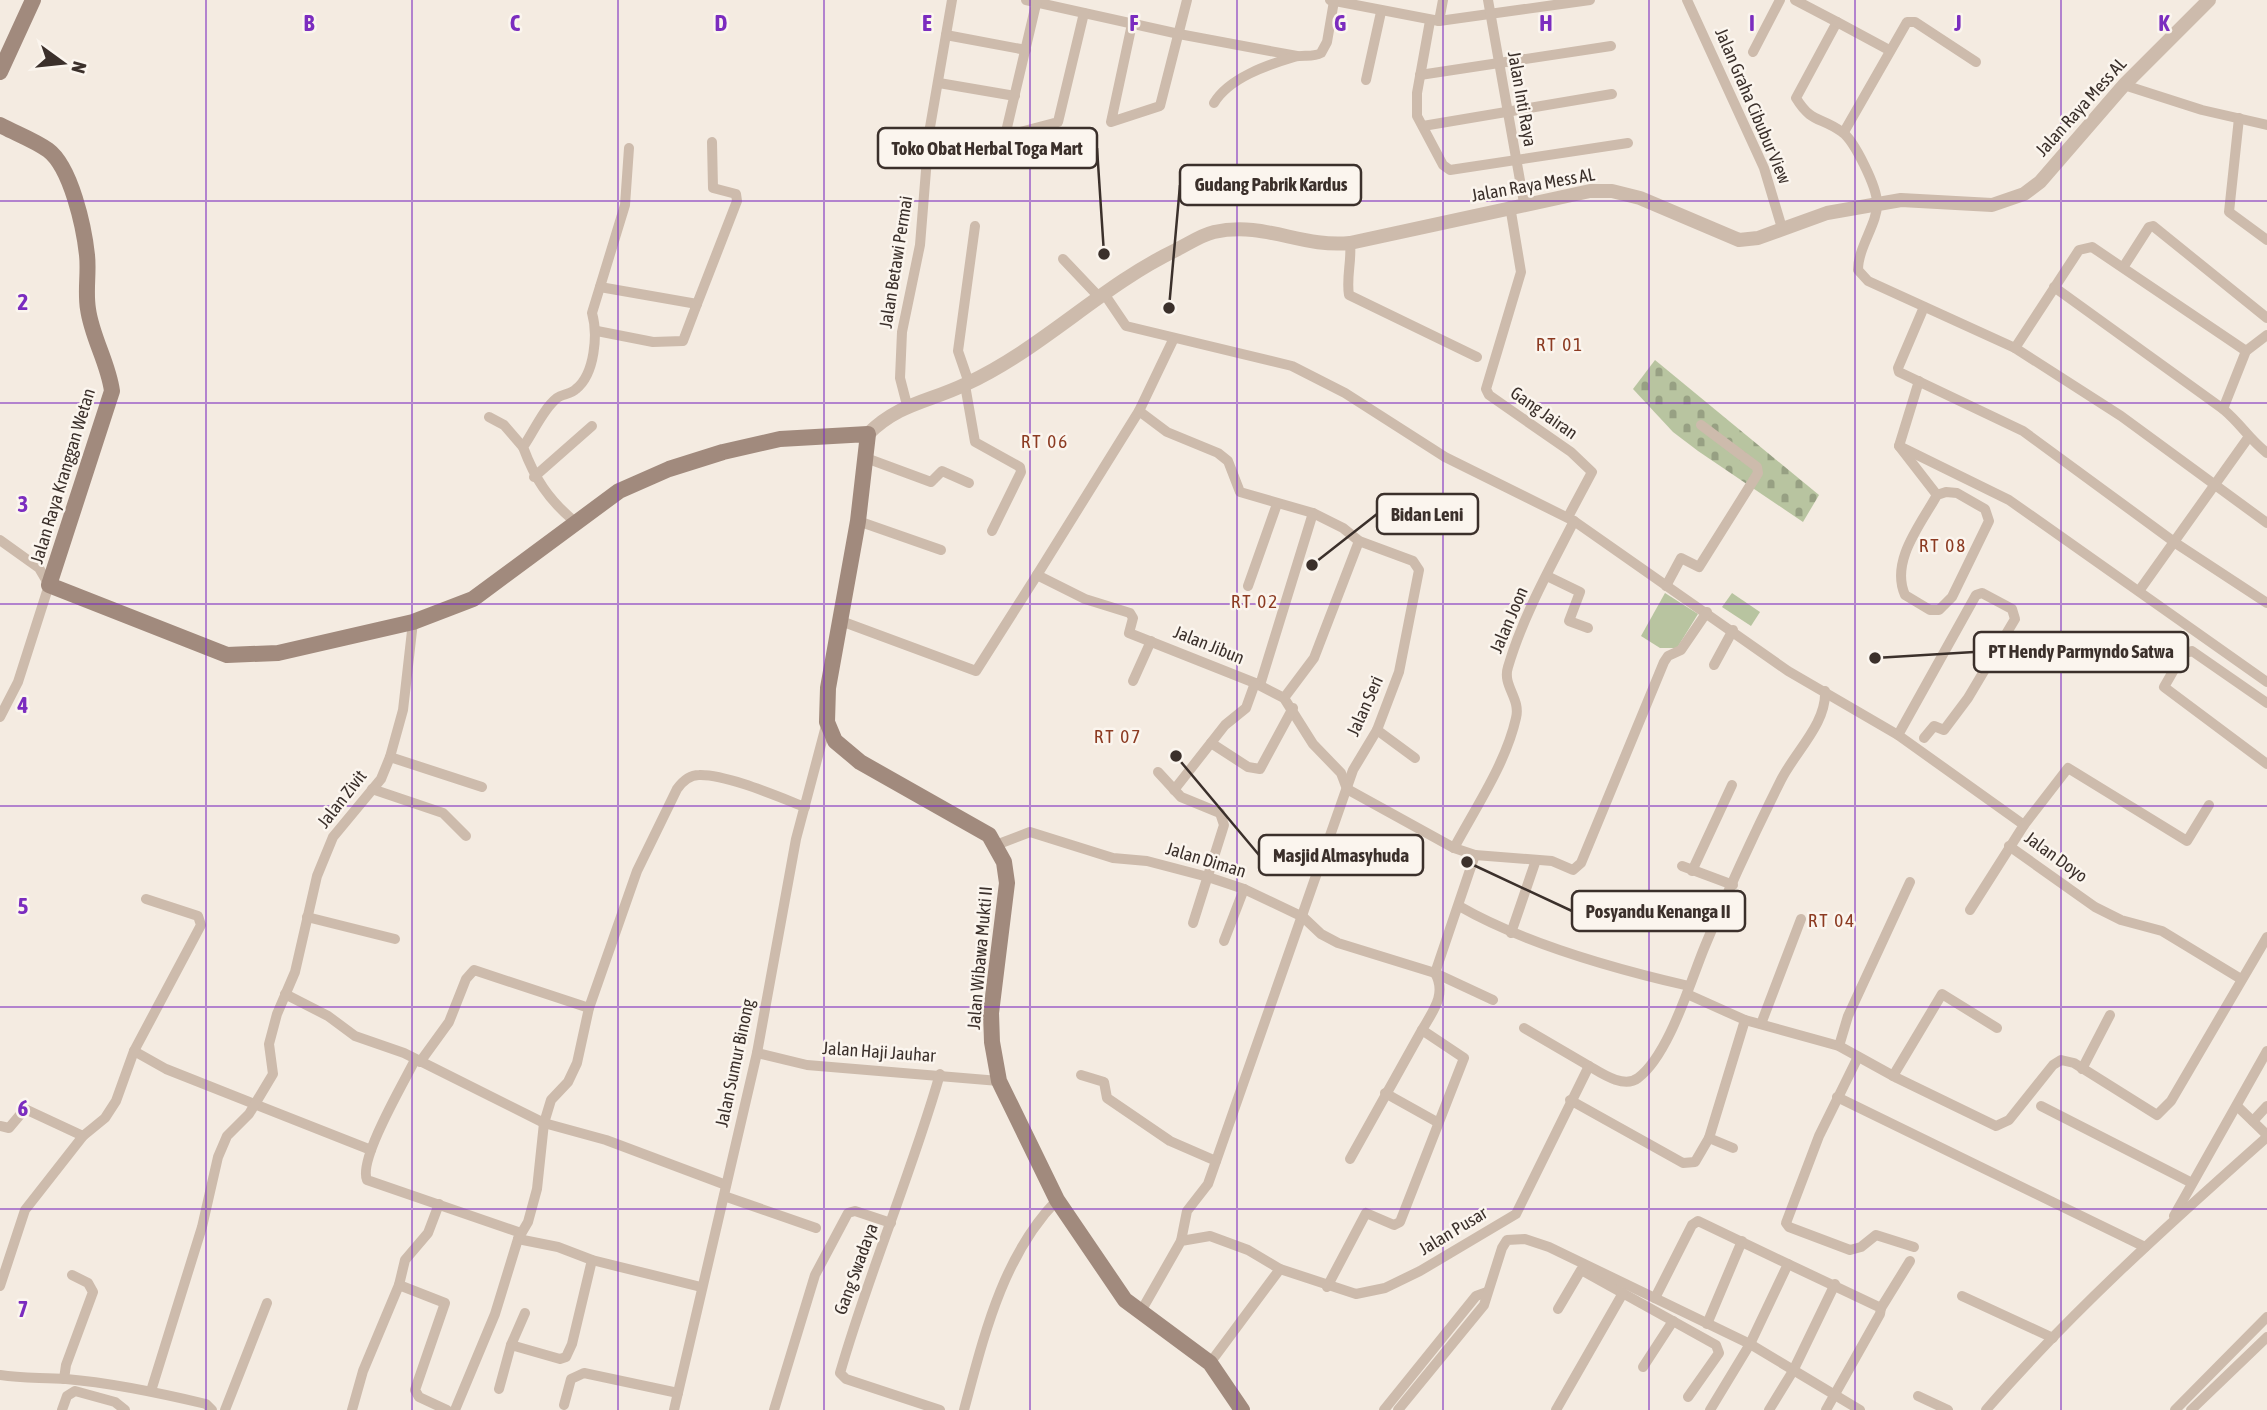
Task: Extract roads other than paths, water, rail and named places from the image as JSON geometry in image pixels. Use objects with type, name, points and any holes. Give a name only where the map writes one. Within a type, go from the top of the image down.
[{"type":"main road","points":[[0,72],[33,0]]},
{"type":"main road","name":"Jalan Raya Kranggan Wetan","points":[[0,125],[49,150],[60,163],[73,194],[87,255],[86,301],[91,327],[111,381],[112,391],[50,585],[227,655],[278,653],[413,622],[473,599],[574,521],[619,491],[670,469],[723,452],[780,439],[868,434]]},
{"type":"main road","points":[[868,434],[858,521],[828,688],[827,722],[835,741],[860,762],[989,835],[996,845]]},
{"type":"main road","name":"Jalan Wibawa Mukti II","points":[[996,845],[1004,862],[1007,883],[991,1013],[992,1042],[999,1081],[1056,1200],[1125,1300],[1210,1363],[1242,1410]]},
{"type":"street","name":"Jalan Betawi Permai","points":[[906,405],[900,378],[902,332],[920,245],[929,133],[952,0]]},
{"type":"street","points":[[1132,24],[1111,122],[1160,106],[1187,0]]},
{"type":"street","points":[[1366,80],[1391,0]]},
{"type":"street","points":[[1443,0],[1434,21],[1420,75],[1417,116],[1443,165],[1450,170],[1628,144]]},
{"type":"street","name":"Jalan Inti Raya","points":[[1488,0],[1516,162],[1517,205]]},
{"type":"street","points":[[1214,103],[1223,90],[1239,80],[1297,56],[1321,53],[1327,42],[1337,1],[1434,21],[1590,0]]},
{"type":"street","name":"Jalan Graha Cibubur View","points":[[1687,0],[1763,168],[1783,228]]},
{"type":"street","points":[[1754,52],[1780,0]]},
{"type":"street","points":[[1796,0],[1889,50]]},
{"type":"street","name":"Jalan Raya Mess AL","points":[[868,434],[884,418],[906,405],[967,384],[1024,353],[1141,267],[1212,232],[1254,228],[1316,243],[1350,243],[1590,191],[1612,191],[1640,198],[1739,240],[1758,238],[1827,213],[1901,200],[1992,205],[2024,194],[2040,182],[2124,85],[2209,0]]},
{"type":"street","points":[[1005,136],[1026,50],[1033,1],[1179,34],[1297,56]]},
{"type":"street","points":[[929,133],[1005,136],[1058,122],[1084,13]]},
{"type":"street","points":[[1837,22],[1796,98],[1807,115],[1843,132],[1863,161],[1878,204],[1858,259],[1858,270],[1868,281],[2015,348],[2122,416],[2267,523]]},
{"type":"street","points":[[1843,132],[1907,22],[1915,22],[1976,62]]},
{"type":"street","points":[[946,35],[1026,50]]},
{"type":"street","points":[[1420,75],[1611,46]]},
{"type":"street","points":[[939,83],[1015,96]]},
{"type":"street","points":[[2124,85],[2181,104],[2267,125]]},
{"type":"street","points":[[1423,126],[1612,94]]},
{"type":"street","points":[[2239,118],[2229,212],[2267,240]]},
{"type":"street","points":[[597,331],[653,342],[683,341],[737,201],[736,194],[718,192],[713,188],[712,142]]},
{"type":"street","points":[[523,447],[557,398],[574,391],[582,384],[597,343],[592,313],[625,205],[629,148]]},
{"type":"street","name":"Gang Jairan","points":[[1517,205],[1521,272],[1486,389],[1489,395],[1571,452],[1592,472],[1571,519]]},
{"type":"street","points":[[975,226],[958,351],[967,384],[975,442],[1020,467],[1021,472],[992,531]]},
{"type":"street","points":[[2124,266],[2153,226],[2267,318]]},
{"type":"street","points":[[1350,243],[1353,264],[1347,280],[1349,295],[1476,357]]},
{"type":"street","points":[[2015,348],[2079,250],[2085,247],[2098,250],[2124,266],[2246,351]]},
{"type":"street","name":"Jalan Doyo","points":[[1063,259],[1103,296],[1126,326],[1173,340],[1292,366],[1345,393],[1445,457],[1571,519],[1788,671],[1898,735],[2024,825],[2009,846],[2095,907],[2121,920],[2162,931],[2241,979]]},
{"type":"street","points":[[600,287],[697,304]]},
{"type":"street","points":[[2054,287],[2223,409],[2244,426],[2248,438],[2267,453]]},
{"type":"street","points":[[1924,307],[1898,368],[1899,372],[2023,432],[2174,542],[2267,603]]},
{"type":"street","points":[[2223,409],[2246,351],[2267,335]]},
{"type":"street","points":[[841,621],[976,671],[1139,411],[1173,340]]},
{"type":"street","points":[[1899,446],[1919,382]]},
{"type":"street","name":"Jalan Seri","points":[[1139,411],[1167,432],[1218,453],[1228,461],[1240,492],[1313,513],[1343,528],[1359,541],[1413,561],[1419,570],[1399,672],[1377,730],[1353,770],[1208,1184],[1187,1210],[1181,1241]]},
{"type":"street","points":[[489,416],[504,425],[523,447],[534,477],[549,499],[574,521]]},
{"type":"street","points":[[1666,586],[1681,558],[1699,567],[1758,473],[1757,467],[1701,425]]},
{"type":"street","points":[[534,477],[592,426]]},
{"type":"street","points":[[2139,591],[2248,438]]},
{"type":"street","points":[[1899,446],[1937,495]]},
{"type":"street","points":[[1899,446],[2002,495],[2267,682]]},
{"type":"street","points":[[866,458],[931,482],[942,471],[969,483]]},
{"type":"street","points":[[1945,492],[1957,493],[1985,509],[1989,521],[1952,597],[1939,610],[1930,610],[1905,596],[1899,570],[1937,495],[1945,492]]},
{"type":"street","points":[[1248,586],[1277,504]]},
{"type":"street","points":[[1174,790],[1225,725],[1247,708],[1258,684],[1313,513]]},
{"type":"street","name":"Jalan Joon","points":[[1454,848],[1498,764],[1516,719],[1517,708],[1506,681],[1507,670],[1525,618],[1547,576],[1571,519]]},
{"type":"street","points":[[858,521],[942,550]]},
{"type":"street","points":[[0,541],[39,568],[50,585],[18,682],[0,717]]},
{"type":"street","points":[[1284,698],[1314,658],[1359,541]]},
{"type":"street","name":"Jalan Jibun","points":[[1037,575],[1085,599],[1130,613],[1133,618],[1129,633],[1258,684],[1284,698],[1293,708],[1313,744],[1341,773],[1347,789]]},
{"type":"street","points":[[1547,576],[1580,592],[1569,621],[1588,628]]},
{"type":"street","points":[[1898,735],[1976,595],[1982,593],[2012,609],[2015,619],[1968,698],[1944,730],[1934,726],[1924,738]]},
{"type":"street","points":[[1347,789],[1454,848],[1475,855],[1552,861],[1573,870],[1581,863],[1664,662],[1668,656],[1681,650],[1707,612]]},
{"type":"street","name":"Jalan Zivit","points":[[151,1391],[202,1227],[218,1157],[227,1136],[254,1104],[273,1074],[270,1044],[285,994],[295,972],[317,876],[332,837],[381,779],[390,757],[403,710],[413,622]]},
{"type":"street","points":[[1714,665],[1733,630]]},
{"type":"street","points":[[1133,681],[1151,640]]},
{"type":"street","points":[[2267,703],[2192,651],[2183,654],[2164,687],[2267,765]]},
{"type":"street","points":[[1524,1028],[1614,1079],[1636,1080],[1654,1059],[1688,990],[1783,776],[1822,713],[1825,691]]},
{"type":"street","points":[[1210,743],[1248,767],[1260,769],[1293,708]]},
{"type":"street","name":"Jalan Sumur Binong","points":[[674,1410],[757,1053],[775,944],[827,722]]},
{"type":"street","points":[[1377,730],[1395,746],[1415,758]]},
{"type":"street","points":[[390,757],[482,787]]},
{"type":"street","points":[[2024,825],[2068,768],[2187,841],[2190,841],[2209,804]]},
{"type":"street","points":[[1158,772],[1181,797],[1220,813],[1224,825],[1193,923]]},
{"type":"street","points":[[455,1410],[495,1314],[519,1236],[528,1222],[537,1189],[544,1123],[551,1100],[568,1082],[578,1063],[589,1008],[637,871],[683,780],[699,775],[742,784],[805,807]]},
{"type":"street","points":[[1732,785],[1687,869],[1733,886]]},
{"type":"street","points":[[372,789],[443,813],[466,836]]},
{"type":"street","name":"Jalan Diman","points":[[996,845],[1030,832],[1113,858],[1147,861],[1208,877],[1244,889],[1303,917],[1321,934],[1338,943],[1435,974],[1493,1000]]},
{"type":"street","points":[[1970,910],[2009,846]]},
{"type":"street","points":[[1350,1159],[1441,995],[1440,982],[1435,974],[1475,855]]},
{"type":"street","points":[[1511,933],[1536,860]]},
{"type":"street","points":[[1839,1045],[1848,1016],[1910,883]]},
{"type":"street","points":[[1224,941],[1244,889]]},
{"type":"street","points":[[0,1286],[26,1210],[83,1136],[106,1118],[116,1101],[134,1051],[201,925],[198,916],[146,899]]},
{"type":"street","points":[[1459,906],[1511,933],[1688,990],[1745,1020],[1839,1045],[1893,1076],[1996,1126],[2008,1120],[2061,1060],[2074,1063],[2149,1112],[2161,1114],[2267,937]]},
{"type":"street","points":[[307,917],[395,939]]},
{"type":"street","points":[[1761,1024],[1801,919]]},
{"type":"street","points":[[589,1008],[474,970],[466,979],[449,1022],[417,1061],[371,1150],[364,1174],[367,1180],[439,1204],[519,1236],[592,1259],[701,1287]]},
{"type":"street","points":[[285,994],[328,1016],[355,1036],[417,1061],[544,1123],[606,1140],[816,1228]]},
{"type":"street","points":[[1893,1076],[1942,994],[1997,1028]]},
{"type":"street","points":[[2082,1069],[2110,1016]]},
{"type":"street","points":[[1570,1100],[1683,1163],[1695,1162],[1709,1138],[1745,1020]]},
{"type":"street","points":[[1328,1287],[1366,1213],[1394,1225],[1399,1222],[1464,1058],[1422,1030]]},
{"type":"street","points":[[134,1051],[166,1069],[371,1150]]},
{"type":"street","points":[[2170,1223],[2267,1051]]},
{"type":"street","name":"Jalan Haji Jauhar","points":[[757,1053],[807,1065],[999,1081]]},
{"type":"street","points":[[1858,1057],[1819,1136],[1786,1225],[1850,1250],[1861,1247],[1876,1235],[1914,1247]]},
{"type":"street","name":"Jalan Pusar","points":[[1181,1241],[1210,1236],[1248,1250],[1280,1269],[1356,1294],[1385,1288],[1420,1271],[1516,1214],[1589,1066]]},
{"type":"street","name":"Gang Swadaya","points":[[940,1074],[921,1142],[849,1340],[841,1377],[940,1410]]},
{"type":"street","points":[[1081,1075],[1104,1082],[1107,1098],[1170,1141],[1216,1161]]},
{"type":"street","points":[[1385,1093],[1437,1122]]},
{"type":"street","points":[[1837,1097],[2145,1247]]},
{"type":"street","points":[[2041,1106],[2192,1183]]},
{"type":"street","points":[[1986,1410],[2053,1338],[2145,1247],[2267,1136],[2237,1106]]},
{"type":"street","points":[[2253,1121],[2267,1106]]},
{"type":"street","points":[[0,1126],[9,1128],[25,1109],[83,1136]]},
{"type":"street","points":[[1709,1138],[1733,1148]]},
{"type":"street","points":[[964,1410],[989,1317],[1026,1238],[1056,1200]]},
{"type":"street","points":[[352,1410],[363,1371],[399,1285],[405,1260],[428,1233],[439,1204]]},
{"type":"street","points":[[774,1410],[815,1275],[848,1213],[855,1211],[891,1223]]},
{"type":"street","points":[[1655,1298],[1692,1225],[1698,1222],[1835,1284],[1881,1308]]},
{"type":"street","points":[[1384,1410],[1398,1404],[1470,1313],[1476,1296],[1487,1292],[1502,1248],[1507,1240],[1514,1237],[1537,1242],[1750,1344],[1860,1410]]},
{"type":"street","points":[[1140,1313],[1181,1241]]},
{"type":"street","points":[[1707,1324],[1742,1241]]},
{"type":"street","points":[[511,1345],[560,1359],[566,1357],[572,1344],[592,1259]]},
{"type":"street","points":[[1826,1410],[1881,1308],[1910,1261]]},
{"type":"street","points":[[1710,1410],[1750,1344],[1788,1264]]},
{"type":"street","points":[[1210,1363],[1280,1269]]},
{"type":"street","points":[[1558,1309],[1581,1270],[1716,1345],[1719,1353],[1688,1397]]},
{"type":"street","points":[[64,1379],[66,1365],[93,1292],[88,1283],[72,1275]]},
{"type":"street","points":[[1769,1410],[1793,1371],[1835,1284]]},
{"type":"street","points":[[399,1285],[445,1303],[415,1391],[419,1397],[447,1410]]},
{"type":"street","points":[[1556,1410],[1623,1293]]},
{"type":"street","points":[[1962,1296],[2053,1338]]},
{"type":"street","points":[[225,1410],[267,1303]]},
{"type":"street","points":[[499,1389],[511,1345],[525,1313]]},
{"type":"street","points":[[2192,1404],[2267,1317]]},
{"type":"street","points":[[1643,1367],[1673,1321]]},
{"type":"street","points":[[2175,1410],[2192,1404],[2267,1336]]},
{"type":"street","points":[[564,1405],[571,1379],[584,1373],[678,1394]]},
{"type":"street","points":[[0,1375],[21,1379],[64,1379],[151,1391],[206,1404],[212,1410]]},
{"type":"street","points":[[62,1410],[66,1396],[75,1391],[115,1402],[125,1410]]},
{"type":"street","points":[[1918,1396],[1948,1410]]},
{"type":"place","name":"Toko Obat Herbal Toga Mart","points":[[1104,254]]},
{"type":"place","name":"Gudang Pabrik Kardus","points":[[1169,308]]},
{"type":"place","name":"Bidan Leni","points":[[1312,565]]},
{"type":"place","name":"PT Hendy Parmyndo Satwa","points":[[1875,658]]},
{"type":"place","name":"Masjid Almasyhuda","points":[[1176,756]]},
{"type":"place","name":"Posyandu Kenanga II","points":[[1467,862]]},
{"type":"district","name":"RT 01","points":[[1560,344]]},
{"type":"district","name":"RT 06","points":[[1045,441]]},
{"type":"district","name":"RT 08","points":[[1943,545]]},
{"type":"district","name":"RT 02","points":[[1255,601]]},
{"type":"district","name":"RT 07","points":[[1118,736]]},
{"type":"district","name":"RT 04","points":[[1832,920]]}]
